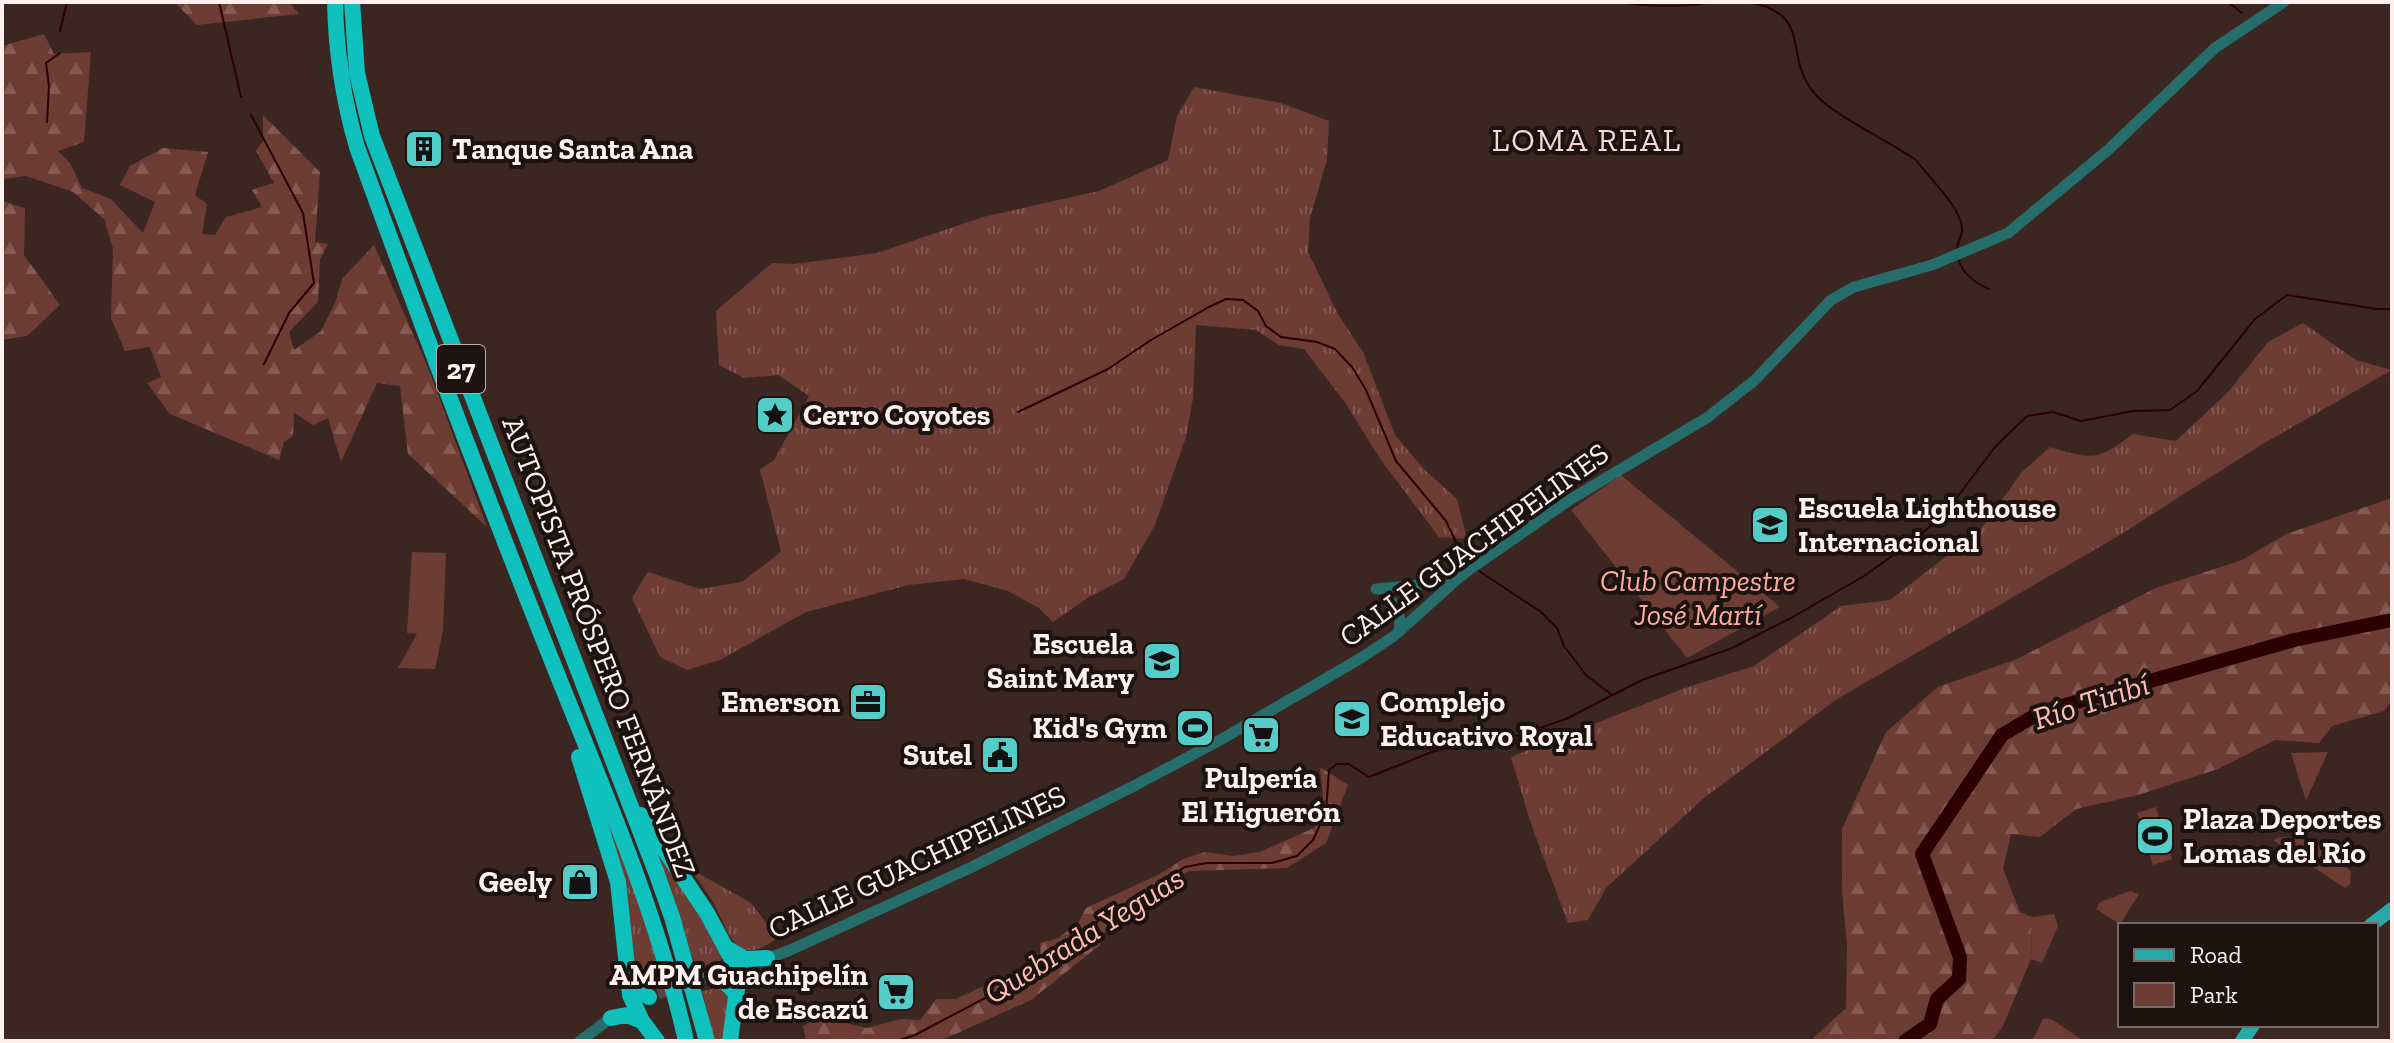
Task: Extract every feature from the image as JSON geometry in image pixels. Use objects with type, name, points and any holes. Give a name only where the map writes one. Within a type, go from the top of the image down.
[{"type":"highway","name":"AUTOPISTA PRÓSPERO FERNÁNDEZ","points":[[335,2],[340,74],[357,147],[523,589],[638,875],[668,968],[686,1041]]},
{"type":"highway","name":"AUTOPISTA PRÓSPERO FERNÁNDEZ","points":[[352,2],[357,73],[372,136],[672,917],[707,1041]]},
{"type":"highway","points":[[523,589],[614,865],[630,995],[647,999],[642,1021]]},
{"type":"highway","points":[[600,729],[634,804],[707,913],[737,969],[730,1041]]},
{"type":"highway","points":[[727,948],[745,959],[767,958]]},
{"type":"highway","points":[[712,976],[736,993]]},
{"type":"highway","points":[[611,1018],[627,1015],[642,1021],[657,1041]]},
{"type":"main road","points":[[2374,923],[2392,909]]},
{"type":"street","name":"CALLE GUACHIPELINES","points":[[712,976],[788,951],[970,868],[1134,786],[1304,692],[1400,631],[1463,574],[1571,499],[1708,417],[1755,380],[1831,300],[1854,287],[1932,265],[2008,233],[2108,150],[2215,48],[2284,2]]},
{"type":"street","points":[[1376,589],[1419,585],[1463,574]]},
{"type":"street","points":[[1392,601],[1399,613],[1400,631]]},
{"type":"street","points":[[580,1041],[611,1018],[647,999]]},
{"type":"green space","points":[[174,2],[289,2],[299,14],[197,25]]},
{"type":"green space","points":[[44,34],[54,54],[91,52],[84,142],[58,151],[70,163],[82,188],[111,199],[143,233],[155,202],[120,185],[130,166],[163,148],[208,152],[195,195],[207,204],[202,234],[215,235],[226,217],[262,207],[252,190],[274,183],[256,151],[263,141],[263,115],[320,172],[315,242],[328,244],[320,259],[318,302],[289,332],[294,350],[321,331],[335,303],[342,279],[374,245],[429,370],[487,527],[408,454],[400,386],[377,383],[341,462],[328,418],[313,425],[294,413],[293,436],[284,442],[279,460],[170,414],[147,383],[161,377],[150,347],[125,351],[111,318],[113,248],[104,219],[73,192],[26,176],[2,179],[2,46]]},
{"type":"green space","points":[[1194,87],[1281,103],[1329,121],[1327,160],[1310,218],[1308,252],[1338,314],[1363,352],[1395,435],[1425,470],[1457,499],[1467,539],[1439,537],[1304,349],[1279,345],[1256,330],[1196,325],[1193,398],[1186,437],[1155,525],[1124,579],[1089,597],[1053,622],[1039,608],[1008,591],[964,579],[909,585],[806,612],[720,660],[687,670],[660,657],[632,598],[648,572],[700,589],[742,582],[781,552],[760,470],[774,460],[809,396],[778,375],[744,378],[719,365],[716,311],[772,263],[794,264],[877,253],[983,217],[1099,191],[1168,160],[1177,116]]},
{"type":"green space","points":[[2,201],[25,208],[24,255],[60,305],[27,336],[2,340]]},
{"type":"green space","points":[[2303,323],[2356,360],[2392,370],[2261,445],[2115,538],[1837,699],[1704,798],[1606,888],[1588,920],[1568,923],[1531,824],[1511,757],[1685,688],[1754,666],[1841,606],[1890,600],[1980,530],[2022,472],[2050,447],[2094,456],[2133,434],[2176,441],[2229,391],[2268,342]]},
{"type":"green space","name":"Club Campestre José Martí","points":[[1621,475],[1780,607],[1687,658],[1571,510]]},
{"type":"green space","points":[[2392,498],[2392,700],[2384,711],[2332,726],[2319,743],[2275,740],[2218,769],[2138,795],[2076,809],[2040,837],[2011,834],[2003,869],[2020,912],[2032,917],[2031,959],[2003,1026],[1992,1041],[1810,1041],[1846,1008],[1842,829],[1886,732],[1938,687],[2017,659],[2156,588],[2242,560],[2286,534]]},
{"type":"green space","points":[[412,552],[446,553],[443,630],[435,669],[398,668],[417,634],[407,633]]},
{"type":"green space","points":[[2328,752],[2306,801],[2291,753]]},
{"type":"green space","points":[[1320,767],[1348,785],[1326,843],[1287,868],[1189,871],[1107,925],[1100,945],[1031,1000],[940,1041],[806,1041],[803,1026],[821,1017],[867,1028],[901,1019],[920,1020],[936,999],[956,999],[1041,959],[1040,943],[1056,939],[1077,925],[1086,908],[1158,875],[1183,859],[1205,852],[1233,856],[1260,852],[1314,828],[1323,799]]},
{"type":"green space","points":[[589,772],[630,873],[659,967],[659,979],[648,982],[637,980]]},
{"type":"green space","name":"Plaza Deportes Lomas del Río","points":[[2156,807],[2172,859],[2153,865],[2137,813]]},
{"type":"green space","points":[[2282,837],[2313,842],[2328,850],[2351,872],[2350,884],[2345,888],[2273,840]]},
{"type":"green space","points":[[651,841],[717,942],[722,958],[719,962],[696,968]]},
{"type":"green space","points":[[689,868],[751,903],[775,934],[775,940],[751,950],[735,943],[711,899]]},
{"type":"green space","points":[[2130,891],[2139,894],[2121,923],[2096,909],[2100,902]]},
{"type":"green space","points":[[2054,914],[2058,926],[2042,963],[2031,959],[2032,917]]},
{"type":"green space","points":[[724,987],[729,992],[722,1041],[714,1041],[702,991]]},
{"type":"green space","points":[[2047,1018],[2084,1041],[2032,1041],[2043,1019]]},
{"type":"waterway","points":[[60,31],[67,2]]},
{"type":"waterway","points":[[219,2],[241,97]]},
{"type":"waterway","points":[[1625,2],[1668,6],[1709,2]]},
{"type":"waterway","points":[[1748,2],[1769,8],[1782,16],[1790,27],[1806,81],[1816,95],[1836,112],[1916,160],[1957,213],[1962,230],[1957,248]]},
{"type":"waterway","points":[[2228,2],[2242,13]]},
{"type":"waterway","points":[[47,122],[49,86],[46,63],[60,53]]},
{"type":"waterway","points":[[251,115],[303,213],[314,283],[289,313],[264,364]]},
{"type":"waterway","points":[[1958,259],[1970,277],[1989,289]]},
{"type":"waterway","name":"Quebrada Yeguas","points":[[897,1041],[915,1035],[1021,979],[1102,918],[1185,867],[1207,863],[1272,863],[1297,856],[1313,840],[1326,812],[1329,770],[1337,764],[1349,764],[1369,777],[1432,752],[1486,737],[1514,737],[1566,719],[1642,680],[1732,648],[1791,618],[1864,576],[1916,539],[1946,512],[1995,447],[2027,416],[2053,412],[2081,421],[2133,411],[2170,410],[2197,391],[2255,319],[2287,295],[2392,309]]},
{"type":"waterway","points":[[1018,412],[1108,369],[1209,307],[1226,299],[1243,300],[1258,311],[1266,326],[1281,337],[1317,342],[1335,349],[1352,367],[1366,390],[1396,461],[1446,521],[1463,557],[1469,562]]},
{"type":"waterway","points":[[1479,571],[1541,612],[1557,628],[1564,646],[1586,675],[1612,695]]},
{"type":"waterway","name":"Río Tiribí","points":[[1905,1041],[1930,1024],[1937,999],[1959,979],[1960,957],[1922,854],[2002,735],[2041,712],[2294,640],[2392,620]]},
{"type":"tunnel","points":[[658,994],[705,978]]},
{"type":"place","name":"Tanque Santa Ana","points":[[424,149]]},
{"type":"place","name":"Cerro Coyotes","points":[[775,415]]},
{"type":"place","name":"Escuela Lighthouse Internacional","points":[[1770,525]]},
{"type":"place","name":"Escuela Saint Mary","points":[[1162,661]]},
{"type":"place","name":"Emerson","points":[[868,702]]},
{"type":"place","name":"Complejo Educativo Royal","points":[[1352,719]]},
{"type":"place","name":"Kid's Gym","points":[[1195,728]]},
{"type":"place","name":"Pulpería El Higuerón","points":[[1261,735]]},
{"type":"place","name":"Sutel","points":[[1000,755]]},
{"type":"place","name":"Plaza Deportes Lomas del Río","points":[[2155,836]]},
{"type":"place","name":"Geely","points":[[580,882]]},
{"type":"place","name":"AMPM Guachipelín de Escazú","points":[[896,992]]},
{"type":"district","name":"LOMA REAL","points":[[1587,140]]}]
